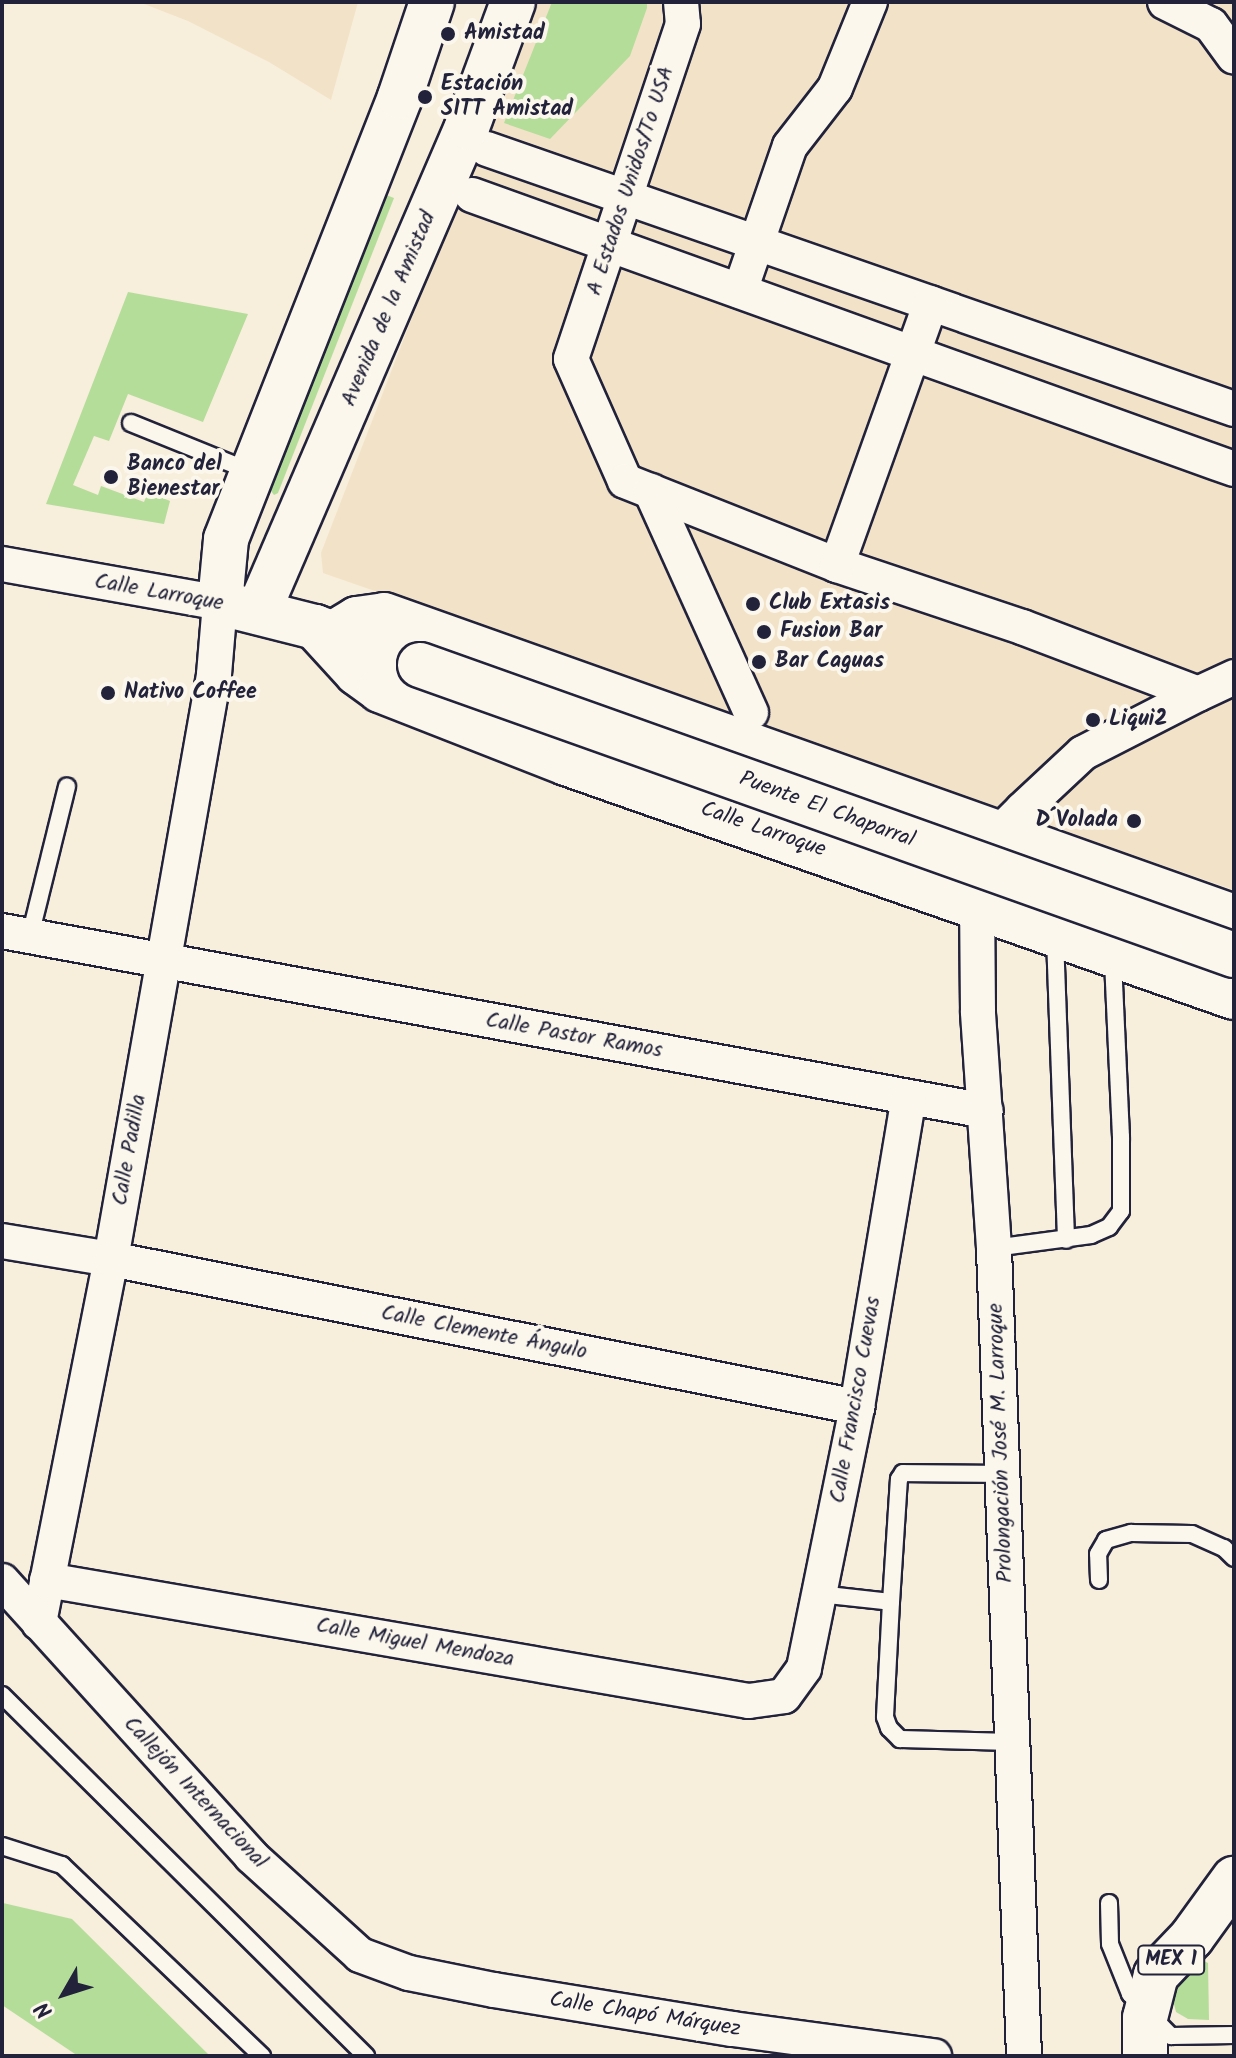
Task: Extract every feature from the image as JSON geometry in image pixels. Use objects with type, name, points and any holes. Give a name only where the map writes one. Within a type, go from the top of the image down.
[{"type":"main road","points":[[239,608],[226,539],[400,97],[432,2]]},
{"type":"main road","name":"Avenida de la Amistad","points":[[239,608],[467,127],[513,2]]},
{"type":"main road","name":"Calle Larroque","points":[[239,608],[324,630],[420,665]]},
{"type":"main road","points":[[324,630],[357,619],[384,615],[1234,917]]},
{"type":"main road","name":"Calle Larroque","points":[[324,630],[357,673],[380,690],[566,763],[977,904],[1234,997]]},
{"type":"main road","name":"Puente El Chaparral","points":[[420,665],[1234,955]]},
{"type":"main road","name":"MEX 1","points":[[1145,2056],[1147,2011],[1156,1975],[1192,1937],[1234,1879]]},
{"type":"street","points":[[740,291],[790,146],[835,88],[870,2]]},
{"type":"street","points":[[1165,2],[1211,25],[1234,57]]},
{"type":"street","name":"A Estados Unidos/To USA","points":[[651,491],[625,481],[571,359],[691,9]]},
{"type":"street","points":[[487,149],[1234,409]]},
{"type":"street","points":[[472,195],[1234,469]]},
{"type":"street","points":[[837,565],[931,303]]},
{"type":"street","points":[[651,491],[837,565],[1022,627],[1198,694]]},
{"type":"street","points":[[651,491],[751,712]]},
{"type":"street","name":"Calle Larroque","points":[[2,564],[239,608]]},
{"type":"street","name":"Calle Padilla","points":[[39,1623],[111,1259],[214,675],[239,608]]},
{"type":"street","points":[[999,833],[1083,753],[1234,677]]},
{"type":"street","name":"Prolongación José M. Larroque","points":[[999,833],[977,904],[978,1011],[994,1248],[1024,2056]]},
{"type":"street","name":"Calle Pastor Ramos","points":[[16,934],[986,1111]]},
{"type":"street","name":"Calle Francisco Cuevas","points":[[784,1696],[804,1668],[857,1407],[909,1097]]},
{"type":"street","name":"Calle Clemente Ángulo","points":[[2,1241],[111,1259],[857,1407]]},
{"type":"street","name":"Calle Miguel Mendoza","points":[[47,1580],[749,1701],[784,1696]]},
{"type":"street","name":"Callejón Internacional","points":[[2,1581],[251,1856],[360,1955]]},
{"type":"street","name":"Calle Chapó Márquez","points":[[360,1955],[409,1973],[494,1990],[733,2029],[934,2056]]},
{"type":"lane","points":[[131,423],[252,472]]},
{"type":"lane","points":[[16,934],[67,786]]},
{"type":"lane","points":[[994,1248],[1066,1240],[1109,1227],[1121,1211],[1121,1137],[1110,874]]},
{"type":"lane","points":[[1055,934],[1066,1240]]},
{"type":"lane","points":[[1001,1474],[911,1471],[903,1473],[899,1479],[885,1717],[889,1728],[900,1739],[1012,1742]]},
{"type":"lane","points":[[1099,1580],[1098,1554],[1106,1540],[1131,1533],[1192,1534],[1224,1548],[1234,1558]]},
{"type":"lane","points":[[819,1594],[891,1602]]},
{"type":"lane","points":[[2,1695],[366,2056]]},
{"type":"lane","points":[[2,1846],[62,1865],[262,2056]]},
{"type":"lane","points":[[1109,1903],[1110,1944],[1130,1994],[1171,2036],[1234,2035]]},
{"type":"shaded area","points":[[139,2],[358,2],[331,100],[269,62],[188,21]]},
{"type":"shaded area","points":[[534,2],[1234,2],[1234,890],[323,573],[321,553]]},
{"type":"green space","points":[[552,2],[647,2],[647,8],[630,56],[550,139],[504,123]]},
{"type":"green space","points":[[378,192],[394,198],[278,493],[274,495],[271,491]]},
{"type":"green space","points":[[128,292],[248,314],[203,422],[128,394],[109,441],[94,436],[73,485],[98,495],[101,486],[144,502],[148,492],[170,501],[164,524],[46,504]]},
{"type":"green space","points":[[3,1903],[72,1919],[210,2056],[78,2056],[2,2005]]},
{"type":"green space","points":[[1202,1960],[1208,1963],[1209,2020],[1188,2019],[1176,2012],[1172,1996],[1176,1987]]},
{"type":"place","name":"Amistad","points":[[448,34]]},
{"type":"place","name":"Estación SITT Amistad","points":[[425,97]]},
{"type":"place","name":"Banco del Bienestar","points":[[111,477]]},
{"type":"place","name":"Club Extasis","points":[[753,604]]},
{"type":"place","name":"Fusion Bar","points":[[764,632]]},
{"type":"place","name":"Bar Caguas","points":[[759,662]]},
{"type":"place","name":"Nativo Coffee","points":[[108,693]]},
{"type":"place","name":"Liqui2","points":[[1093,720]]},
{"type":"place","name":"D´Volada","points":[[1134,821]]}]
